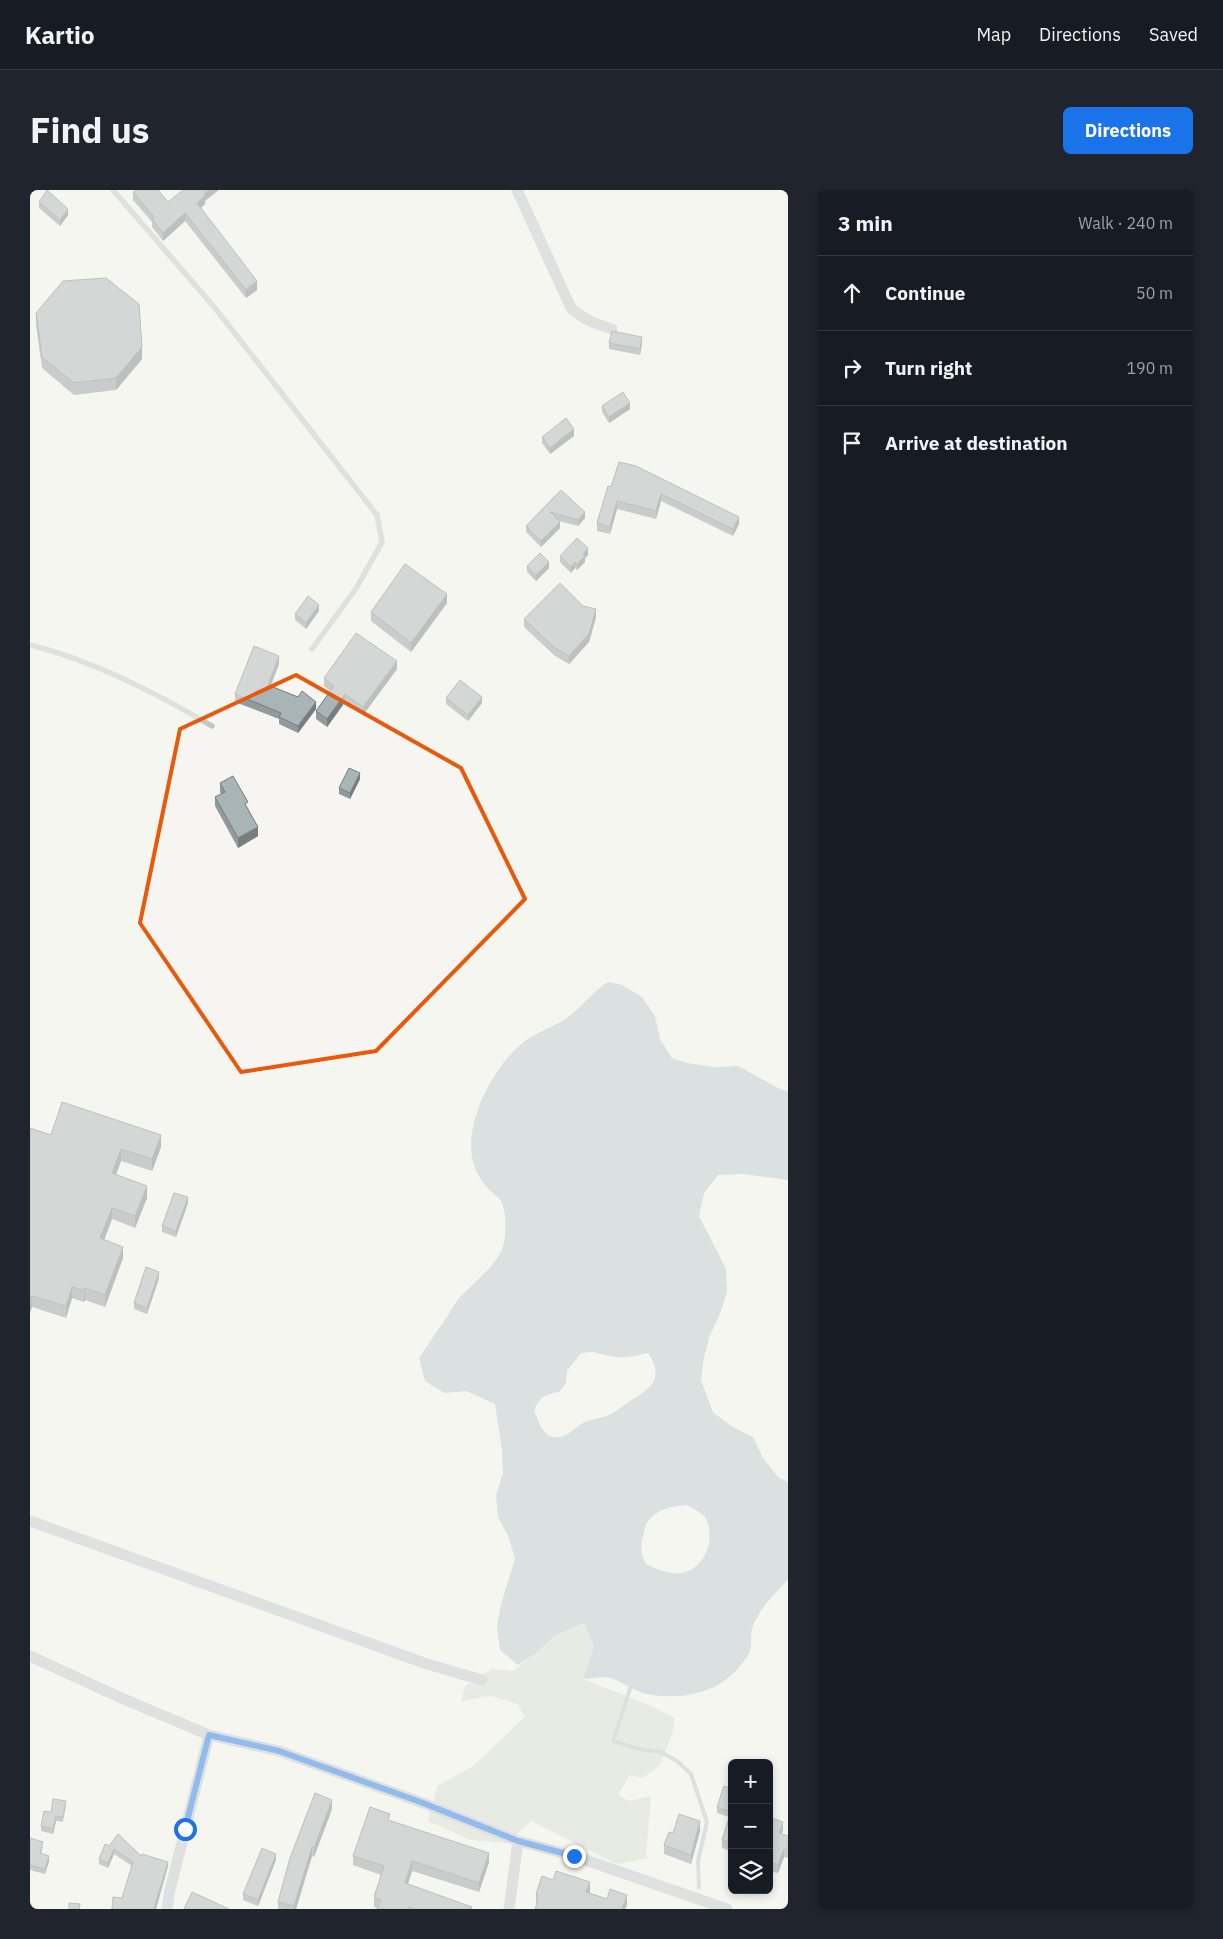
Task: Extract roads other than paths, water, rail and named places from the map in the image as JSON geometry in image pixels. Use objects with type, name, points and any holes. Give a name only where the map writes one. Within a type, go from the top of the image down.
[{"type":"street","points":[[517,190],[571,308],[580,317],[612,329]]},
{"type":"street","points":[[30,1521],[427,1664],[482,1680]]},
{"type":"street","points":[[30,1656],[119,1697],[209,1735],[279,1751],[423,1803],[518,1841],[574,1856],[727,1909]]},
{"type":"street","points":[[167,1909],[169,1894],[209,1735]]},
{"type":"street","points":[[509,1909],[518,1841]]},
{"type":"lane","points":[[113,190],[215,308],[377,515],[382,542],[357,587],[312,649]]},
{"type":"lane","points":[[30,645],[118,676],[170,701],[212,726]]},
{"type":"waterway","points":[[630,1689],[613,1741],[639,1749],[661,1752],[677,1761],[691,1774],[707,1822],[698,1861],[699,1887]]}]
